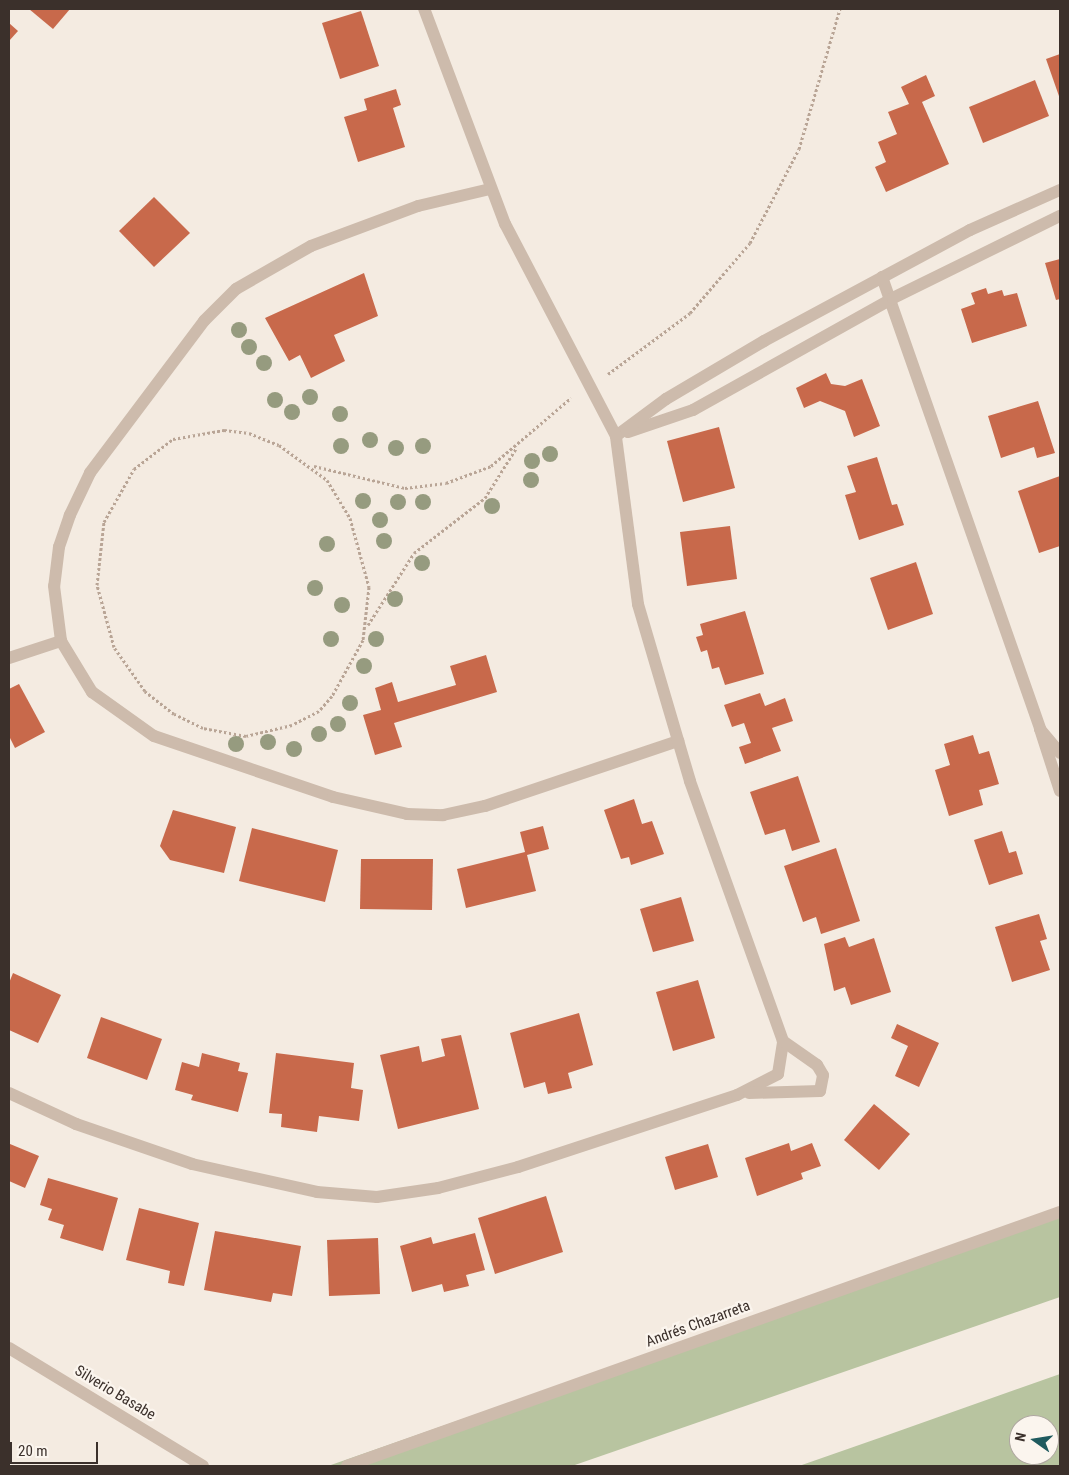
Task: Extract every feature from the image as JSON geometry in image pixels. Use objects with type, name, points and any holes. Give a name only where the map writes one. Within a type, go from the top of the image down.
[{"type":"street","points":[[9,1093],[76,1124],[192,1164],[317,1192],[377,1198],[438,1188],[518,1167],[737,1094],[778,1074],[783,1041],[678,741],[638,604],[616,436],[490,189],[424,9]]},
{"type":"street","points":[[490,189],[380,218],[311,246],[236,289],[204,321],[90,473],[70,515],[59,547],[54,586],[61,641],[92,692],[154,736],[333,797],[406,814],[443,815],[485,806],[678,741]]},
{"type":"street","points":[[616,436],[666,399],[882,277],[1060,190]]},
{"type":"street","points":[[616,436],[693,410],[893,298],[1060,216]]},
{"type":"street","points":[[882,277],[893,298],[1060,791]]},
{"type":"street","points":[[9,658],[61,641]]},
{"type":"street","points":[[1040,728],[1060,753]]},
{"type":"street","points":[[737,1094],[820,1091],[823,1075],[817,1065],[783,1041]]},
{"type":"street","name":"Andrés Chazarreta","points":[[347,1466],[1060,1212]]},
{"type":"street","name":"Silverio Basabe","points":[[9,1348],[203,1466]]},
{"type":"path","points":[[519,444],[485,498],[409,558],[367,625],[344,679],[319,711],[280,729],[239,736],[203,728],[158,702],[132,677],[107,631],[96,572],[104,522],[121,487],[153,452],[186,434],[224,430],[262,437],[312,466],[375,483],[425,487],[466,478],[519,444],[590,385],[690,313],[750,243],[799,149],[840,9]]},
{"type":"path","points":[[312,466],[338,497],[358,540],[369,587],[367,625]]},
{"type":"green space","points":[[1060,1211],[1060,1297],[572,1466],[328,1466]]},
{"type":"green space","points":[[1060,1374],[1060,1466],[799,1466]]},
{"type":"building","points":[[29,9],[70,9],[53,29]]},
{"type":"building","points":[[361,11],[379,66],[340,79],[322,23]]},
{"type":"building","points":[[9,23],[18,31],[9,41]]},
{"type":"building","points":[[1060,54],[1060,99],[1046,59]]},
{"type":"building","points":[[926,75],[935,96],[922,102],[949,164],[886,192],[875,167],[886,162],[878,142],[897,134],[888,112],[909,104],[901,87]]},
{"type":"building","points":[[1035,80],[1049,116],[983,143],[969,107]]},
{"type":"building","points":[[396,89],[401,105],[393,108],[405,147],[358,162],[344,117],[367,110],[364,99]]},
{"type":"building","points":[[154,197],[190,233],[154,267],[119,231]]},
{"type":"building","points":[[1060,259],[1060,299],[1056,300],[1045,263]]},
{"type":"building","points":[[364,273],[378,316],[334,335],[345,361],[311,378],[300,355],[289,361],[265,318]]},
{"type":"building","points":[[986,288],[988,294],[1002,290],[1004,296],[1017,293],[1027,326],[972,343],[961,309],[975,304],[971,293]]},
{"type":"building","points":[[826,373],[831,384],[845,386],[862,379],[880,426],[854,437],[845,411],[820,401],[804,408],[796,388]]},
{"type":"building","points":[[1038,401],[1055,453],[1037,458],[1034,447],[1001,458],[988,416]]},
{"type":"building","points":[[719,427],[735,488],[683,502],[667,441]]},
{"type":"building","points":[[877,457],[892,505],[897,504],[904,525],[859,540],[845,495],[856,492],[847,466]]},
{"type":"building","points":[[1060,476],[1060,546],[1039,553],[1018,491]]},
{"type":"building","points":[[730,526],[737,579],[687,586],[680,532]]},
{"type":"building","points":[[916,562],[933,614],[888,630],[870,578]]},
{"type":"building","points":[[745,611],[764,674],[725,685],[719,667],[712,669],[707,650],[701,652],[696,637],[703,635],[700,624]]},
{"type":"building","points":[[486,655],[497,692],[394,723],[402,747],[375,755],[363,715],[381,710],[375,688],[392,682],[398,702],[456,685],[450,666]]},
{"type":"building","points":[[19,684],[45,732],[15,748],[9,736],[9,689]]},
{"type":"building","points":[[760,693],[765,706],[785,698],[793,721],[772,728],[781,751],[745,764],[739,747],[751,743],[744,723],[732,727],[724,705]]},
{"type":"building","points":[[973,735],[979,754],[989,751],[999,784],[979,790],[983,805],[949,816],[935,770],[950,765],[944,744]]},
{"type":"building","points":[[798,776],[820,842],[792,851],[785,829],[765,835],[750,792]]},
{"type":"building","points":[[634,799],[642,824],[652,821],[664,854],[631,865],[629,857],[621,859],[604,810]]},
{"type":"building","points":[[173,810],[236,827],[224,873],[170,860],[160,846]]},
{"type":"building","points":[[543,826],[549,849],[527,855],[536,891],[466,908],[457,869],[525,852],[520,832]]},
{"type":"building","points":[[252,828],[338,850],[325,902],[239,881]]},
{"type":"building","points":[[1002,831],[1009,853],[1016,851],[1023,874],[989,885],[974,840]]},
{"type":"building","points":[[836,848],[860,921],[821,934],[816,917],[803,922],[784,866]]},
{"type":"building","points":[[361,859],[433,859],[432,910],[360,909]]},
{"type":"building","points":[[681,897],[694,941],[653,952],[640,909]]},
{"type":"building","points":[[1039,914],[1047,939],[1040,941],[1050,970],[1012,982],[995,927]]},
{"type":"building","points":[[845,937],[849,947],[874,938],[891,992],[851,1005],[845,987],[834,991],[824,944]]},
{"type":"building","points":[[13,973],[61,995],[38,1043],[9,1030],[9,983]]},
{"type":"building","points":[[698,980],[715,1038],[673,1051],[656,992]]},
{"type":"building","points":[[579,1013],[593,1065],[568,1073],[572,1088],[548,1094],[545,1082],[524,1088],[510,1033]]},
{"type":"building","points":[[101,1017],[162,1039],[147,1080],[87,1058]]},
{"type":"building","points":[[897,1024],[939,1043],[919,1087],[895,1076],[908,1046],[891,1038]]},
{"type":"building","points":[[461,1035],[479,1109],[398,1129],[380,1055],[419,1046],[422,1062],[445,1056],[441,1039]]},
{"type":"building","points":[[202,1053],[240,1063],[238,1071],[248,1073],[238,1112],[191,1100],[193,1095],[175,1090],[182,1062],[199,1067]]},
{"type":"building","points":[[276,1053],[354,1063],[351,1088],[363,1090],[359,1121],[319,1116],[317,1132],[281,1127],[282,1114],[269,1113]]},
{"type":"building","points":[[874,1104],[910,1134],[879,1170],[844,1140]]},
{"type":"building","points":[[789,1143],[791,1151],[812,1143],[821,1166],[801,1173],[803,1179],[757,1196],[745,1158]]},
{"type":"building","points":[[10,1144],[39,1156],[25,1188],[9,1181]]},
{"type":"building","points":[[708,1144],[718,1177],[675,1190],[665,1157]]},
{"type":"building","points":[[48,1178],[118,1198],[103,1251],[60,1238],[64,1225],[48,1220],[52,1209],[40,1205]]},
{"type":"building","points":[[546,1196],[563,1252],[495,1274],[478,1218]]},
{"type":"building","points":[[139,1208],[199,1223],[184,1286],[168,1283],[170,1271],[126,1260]]},
{"type":"building","points":[[215,1231],[301,1246],[292,1296],[273,1293],[271,1302],[204,1290]]},
{"type":"building","points":[[475,1233],[485,1270],[466,1275],[469,1286],[444,1292],[442,1284],[412,1292],[400,1246],[431,1237],[433,1244]]},
{"type":"building","points":[[378,1238],[380,1294],[329,1296],[327,1240]]}]
